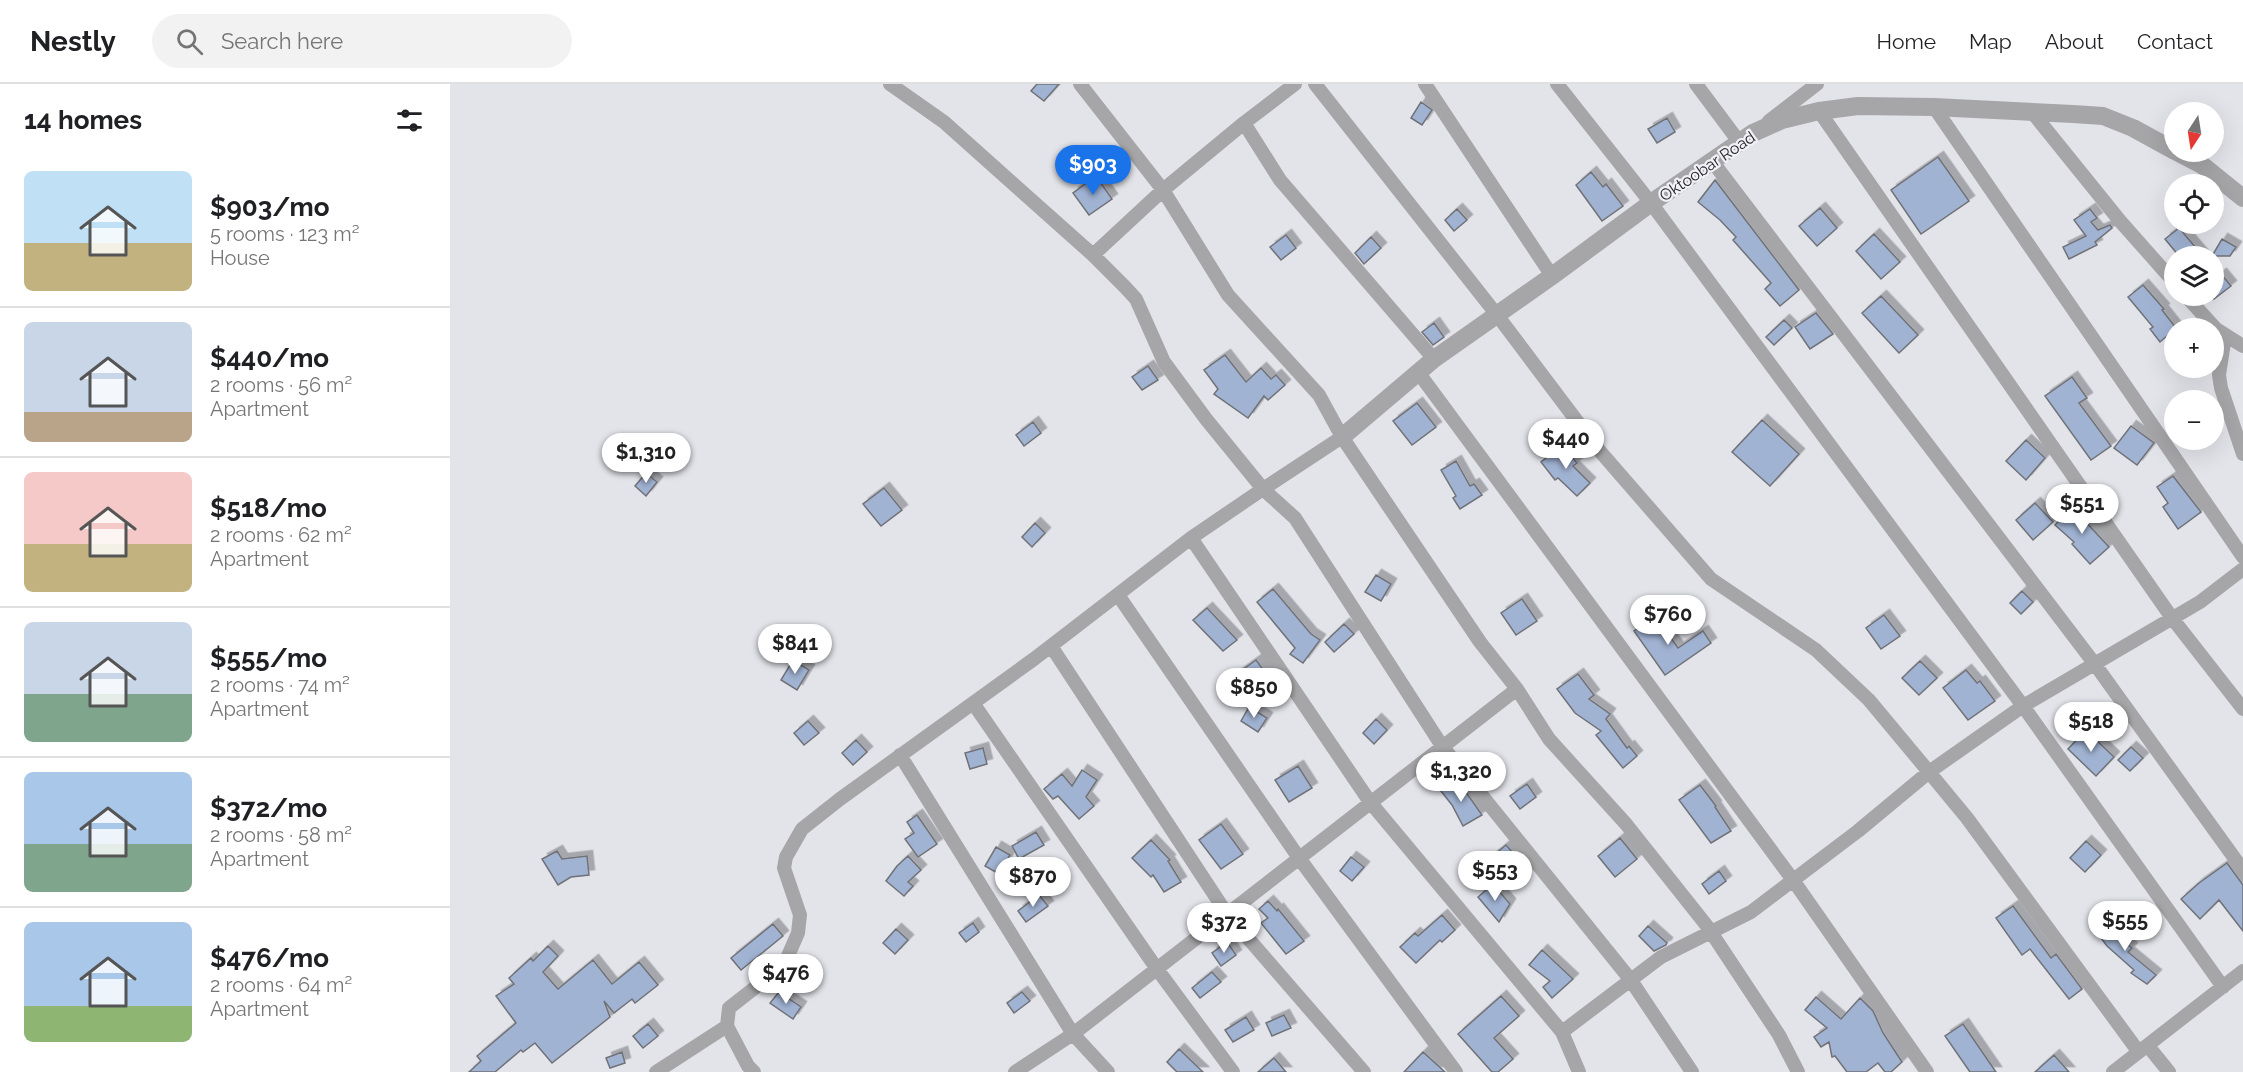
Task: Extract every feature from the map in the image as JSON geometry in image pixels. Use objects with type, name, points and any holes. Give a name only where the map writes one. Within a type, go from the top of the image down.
[{"type":"street","points":[[890,84],[944,122],[1093,255],[1136,299],[1164,362],[1206,419],[1263,489],[1295,518],[1442,746],[1630,979],[1692,1072]]},
{"type":"street","points":[[1080,84],[1163,190],[1228,295],[1319,395],[1342,437],[1480,642],[1517,689],[1549,739],[1626,824],[1711,932],[1779,1035],[1798,1072]]},
{"type":"street","points":[[1093,255],[1163,190],[1244,123],[1296,84]]},
{"type":"street","points":[[1315,84],[1497,315],[1598,449],[1711,579],[1816,650],[1869,700],[1967,818],[2143,1049],[2169,1072]]},
{"type":"street","points":[[1425,84],[1552,276]]},
{"type":"street","points":[[1557,84],[1651,203],[2023,706],[2223,987]]},
{"type":"street","points":[[1696,84],[1746,138],[1817,84]]},
{"type":"street","name":"Oktoobar Road","points":[[1342,437],[1434,359],[1712,161],[1746,138],[1782,120],[1819,111],[1858,106],[1934,107],[2103,116],[2133,128],[2164,145]]},
{"type":"street","points":[[1934,107],[2243,557]]},
{"type":"street","points":[[1819,111],[2172,618],[2243,709]]},
{"type":"street","points":[[2032,112],[2120,221],[2164,271]]},
{"type":"street","points":[[1244,123],[1281,180],[1434,359]]},
{"type":"street","points":[[1712,161],[2094,663],[2243,870]]},
{"type":"street","name":"Oktoobar Road","points":[[2196,162],[2243,198]]},
{"type":"street","points":[[2196,306],[2225,336],[2243,346]]},
{"type":"street","points":[[2225,336],[2219,375],[2221,388],[2243,454]]},
{"type":"street","points":[[1418,372],[1793,880],[1927,1072]]},
{"type":"street","points":[[754,1072],[748,1066],[727,1026],[729,1008],[784,965],[798,933],[800,915],[784,868],[786,857],[802,829],[1051,646],[1191,538],[1342,437]]},
{"type":"street","points":[[1191,538],[1370,802],[1562,1032],[1580,1072]]},
{"type":"street","points":[[1562,1032],[1661,957],[1751,912],[1858,831],[1929,772],[2023,706],[2200,602],[2243,569]]},
{"type":"street","points":[[1118,595],[1299,858],[1456,1072]]},
{"type":"street","points":[[1051,646],[1227,914],[1364,1072]]},
{"type":"street","points":[[1015,1072],[1073,1034],[1517,689]]},
{"type":"street","points":[[973,703],[1157,969],[1233,1072]]},
{"type":"street","points":[[900,756],[1073,1034],[1108,1072]]},
{"type":"street","points":[[2113,1072],[2243,971]]},
{"type":"street","points":[[656,1072],[727,1026]]},
{"type":"building","points":[[1037,84],[1059,84],[1044,101],[1031,91]]},
{"type":"building","points":[[1421,102],[1432,110],[1422,125],[1411,118]]},
{"type":"building","points":[[1667,118],[1675,132],[1657,143],[1648,129]]},
{"type":"building","points":[[1938,157],[1969,201],[1921,234],[1891,190]]},
{"type":"building","points":[[1591,172],[1603,187],[1606,184],[1623,206],[1602,221],[1576,185]]},
{"type":"building","points":[[1096,176],[1112,199],[1089,215],[1073,193]]},
{"type":"building","points":[[1715,180],[1799,290],[1780,306],[1765,289],[1771,283],[1733,240],[1736,237],[1698,202]]},
{"type":"building","points":[[1820,208],[1837,228],[1817,246],[1799,226]]},
{"type":"building","points":[[1457,209],[1467,220],[1454,231],[1445,220]]},
{"type":"building","points":[[2090,209],[2097,218],[2091,222],[2098,230],[2110,225],[2112,228],[2095,242],[2097,245],[2069,259],[2063,247],[2086,236],[2074,220]]},
{"type":"building","points":[[1874,234],[1900,262],[1881,279],[1856,251]]},
{"type":"building","points":[[2171,234],[2184,234],[2194,246],[2171,246],[2165,239]]},
{"type":"building","points":[[1286,235],[1296,248],[1281,260],[1270,247]]},
{"type":"building","points":[[1371,237],[1381,248],[1364,264],[1355,253]]},
{"type":"building","points":[[2222,239],[2236,247],[2230,256],[2224,256],[2224,246],[2218,246]]},
{"type":"building","points":[[2224,278],[2231,286],[2224,291]]},
{"type":"building","points":[[2143,285],[2164,309],[2162,310],[2168,318],[2164,318],[2164,338],[2160,342],[2150,329],[2153,327],[2128,297]]},
{"type":"building","points":[[1881,296],[1918,335],[1899,353],[1862,313]]},
{"type":"building","points":[[1816,313],[1833,334],[1810,349],[1795,327]]},
{"type":"building","points":[[1784,320],[1792,328],[1774,345],[1766,337]]},
{"type":"building","points":[[1434,323],[1444,337],[1433,345],[1422,332]]},
{"type":"building","points":[[1225,355],[1246,382],[1261,368],[1271,379],[1276,375],[1285,385],[1268,400],[1264,396],[1248,418],[1214,394],[1218,389],[1204,370]]},
{"type":"building","points":[[1148,366],[1158,380],[1142,390],[1132,377]]},
{"type":"building","points":[[2072,377],[2087,398],[2079,403],[2111,446],[2091,460],[2045,396]]},
{"type":"building","points":[[1417,403],[1436,427],[1412,445],[1393,421]]},
{"type":"building","points":[[1762,420],[1799,454],[1770,486],[1732,452]]},
{"type":"building","points":[[1033,422],[1041,433],[1024,446],[1016,435]]},
{"type":"building","points":[[2131,426],[2154,443],[2137,465],[2114,448]]},
{"type":"building","points":[[2026,440],[2045,458],[2026,480],[2006,461]]},
{"type":"building","points":[[1563,445],[1577,463],[1573,466],[1590,483],[1577,496],[1558,478],[1555,480],[1541,462]]},
{"type":"building","points":[[1456,461],[1470,486],[1474,484],[1482,495],[1460,509],[1453,498],[1456,496],[1441,470]]},
{"type":"building","points":[[646,473],[657,482],[646,496],[635,486]]},
{"type":"building","points":[[2173,476],[2201,512],[2178,529],[2163,507],[2168,503],[2157,487]]},
{"type":"building","points":[[884,488],[902,510],[881,526],[863,504]]},
{"type":"building","points":[[2035,503],[2053,522],[2033,540],[2016,520]]},
{"type":"building","points":[[2074,505],[2086,516],[2083,519],[2109,547],[2090,564],[2072,544],[2074,542],[2055,525]]},
{"type":"building","points":[[1035,523],[1045,533],[1032,547],[1022,537]]},
{"type":"building","points":[[1376,575],[1391,584],[1381,601],[1365,592]]},
{"type":"building","points":[[1273,589],[1311,634],[1320,640],[1303,663],[1290,654],[1295,648],[1257,602]]},
{"type":"building","points":[[2022,591],[2033,602],[2021,614],[2010,603]]},
{"type":"building","points":[[1522,599],[1537,621],[1516,635],[1501,613]]},
{"type":"building","points":[[1207,608],[1237,640],[1223,651],[1193,620]]},
{"type":"building","points":[[1884,615],[1900,636],[1881,649],[1866,628]]},
{"type":"building","points":[[1655,616],[1678,648],[1703,631],[1711,643],[1665,675],[1634,631]]},
{"type":"building","points":[[1344,624],[1354,634],[1334,652],[1325,642]]},
{"type":"building","points":[[793,660],[809,670],[797,690],[781,680]]},
{"type":"building","points":[[1256,660],[1272,682],[1250,698],[1234,676]]},
{"type":"building","points":[[1920,661],[1937,678],[1919,695],[1902,678]]},
{"type":"building","points":[[1966,670],[1977,683],[1980,681],[1995,701],[1968,720],[1943,688]]},
{"type":"building","points":[[1578,674],[1594,695],[1589,699],[1610,714],[1606,719],[1627,748],[1629,746],[1637,756],[1623,768],[1596,735],[1601,731],[1575,713],[1557,689]]},
{"type":"building","points":[[1249,707],[1267,718],[1258,732],[1241,721]]},
{"type":"building","points":[[1376,719],[1387,730],[1374,744],[1363,733]]},
{"type":"building","points":[[808,721],[819,733],[804,745],[794,733]]},
{"type":"building","points":[[2086,730],[2114,757],[2096,776],[2068,749]]},
{"type":"building","points":[[856,740],[867,752],[853,765],[842,753]]},
{"type":"building","points":[[2131,747],[2143,758],[2130,771],[2118,760]]},
{"type":"building","points":[[983,748],[987,764],[970,769],[965,753]]},
{"type":"building","points":[[1298,766],[1312,788],[1289,802],[1275,780]]},
{"type":"building","points":[[1082,770],[1097,780],[1086,797],[1094,806],[1079,819],[1058,796],[1053,799],[1044,789],[1062,774],[1072,786]]},
{"type":"building","points":[[1456,778],[1482,815],[1463,826],[1452,805],[1441,791]]},
{"type":"building","points":[[1527,784],[1536,797],[1520,809],[1510,796]]},
{"type":"building","points":[[1700,785],[1731,831],[1711,843],[1679,800]]},
{"type":"building","points":[[917,815],[937,844],[918,857],[905,839],[914,833],[907,822]]},
{"type":"building","points":[[1221,824],[1243,854],[1221,869],[1199,840]]},
{"type":"building","points":[[1036,832],[1044,845],[1019,859],[1012,846]]},
{"type":"building","points":[[1620,838],[1637,859],[1615,877],[1598,856]]},
{"type":"building","points":[[1151,840],[1170,860],[1168,861],[1181,882],[1164,892],[1153,875],[1151,877],[1132,858]]},
{"type":"building","points":[[2086,841],[2101,855],[2085,872],[2070,858]]},
{"type":"building","points":[[1506,845],[1514,854],[1497,868],[1489,859]]},
{"type":"building","points":[[996,847],[1010,855],[999,874],[985,866]]},
{"type":"building","points":[[557,851],[562,859],[587,856],[589,875],[571,877],[558,885],[542,859]]},
{"type":"building","points":[[908,856],[921,870],[908,882],[913,886],[904,896],[886,881]]},
{"type":"building","points":[[1351,857],[1364,867],[1352,881],[1340,871]]},
{"type":"building","points":[[2227,863],[2243,885],[2243,931],[2219,900],[2200,919],[2181,899]]},
{"type":"building","points":[[1719,871],[1726,881],[1709,894],[1702,884]]},
{"type":"building","points":[[1493,884],[1510,904],[1499,922],[1478,897]]},
{"type":"building","points":[[1039,895],[1048,906],[1026,922],[1018,911]]},
{"type":"building","points":[[1268,901],[1277,911],[1278,909],[1304,941],[1286,954],[1261,923],[1268,918],[1259,909]]},
{"type":"building","points":[[2013,906],[2051,958],[2056,954],[2082,989],[2069,999],[2030,949],[2022,955],[1996,918]]},
{"type":"building","points":[[1442,915],[1455,930],[1442,942],[1440,940],[1416,963],[1400,947],[1415,933],[1418,936]]},
{"type":"building","points":[[2113,922],[2125,937],[2122,940],[2132,948],[2128,952],[2156,975],[2147,984],[2131,973],[2134,970],[2107,946],[2098,934]]},
{"type":"building","points":[[973,923],[979,932],[966,942],[959,933]]},
{"type":"building","points":[[773,924],[783,936],[741,970],[731,958]]},
{"type":"building","points":[[1648,926],[1667,943],[1666,945],[1654,951],[1639,936]]},
{"type":"building","points":[[896,929],[908,940],[895,954],[883,943]]},
{"type":"building","points":[[1227,942],[1236,955],[1221,966],[1212,953]]},
{"type":"building","points":[[548,946],[558,956],[543,972],[558,989],[593,960],[612,984],[639,962],[658,985],[635,1003],[632,999],[614,1013],[604,1001],[610,1017],[552,1063],[535,1043],[523,1052],[521,1050],[495,1072],[469,1072],[481,1061],[477,1056],[516,1023],[496,996],[514,984],[509,978],[531,958],[533,961]]},
{"type":"building","points":[[1542,950],[1573,979],[1552,998],[1543,987],[1550,981],[1529,965]]},
{"type":"building","points":[[1212,972],[1221,982],[1200,998],[1192,988]]},
{"type":"building","points":[[779,992],[801,1007],[793,1019],[770,1003]]},
{"type":"building","points":[[1022,992],[1030,1001],[1014,1013],[1007,1003]]},
{"type":"building","points":[[1501,996],[1519,1016],[1494,1038],[1513,1059],[1498,1072],[1492,1072],[1458,1034]]},
{"type":"building","points":[[1816,997],[1841,1019],[1860,998],[1873,1011],[1883,1033],[1902,1062],[1891,1072],[1885,1072],[1878,1063],[1866,1072],[1847,1072],[1835,1056],[1832,1057],[1829,1042],[1821,1047],[1814,1037],[1827,1028],[1805,1010]]},
{"type":"building","points":[[1284,1015],[1291,1028],[1272,1036],[1266,1023]]},
{"type":"building","points":[[1246,1017],[1254,1030],[1233,1042],[1225,1030]]},
{"type":"building","points":[[648,1024],[658,1036],[643,1048],[633,1036]]},
{"type":"building","points":[[1963,1024],[1996,1072],[1970,1072],[1945,1036]]},
{"type":"building","points":[[1179,1049],[1203,1072],[1177,1072],[1167,1062]]},
{"type":"building","points":[[622,1052],[625,1063],[610,1068],[606,1058]]},
{"type":"building","points":[[1423,1052],[1445,1072],[1404,1072]]},
{"type":"building","points":[[2054,1055],[2069,1072],[2035,1072]]},
{"type":"building","points":[[1274,1058],[1286,1072],[1258,1072]]}]
